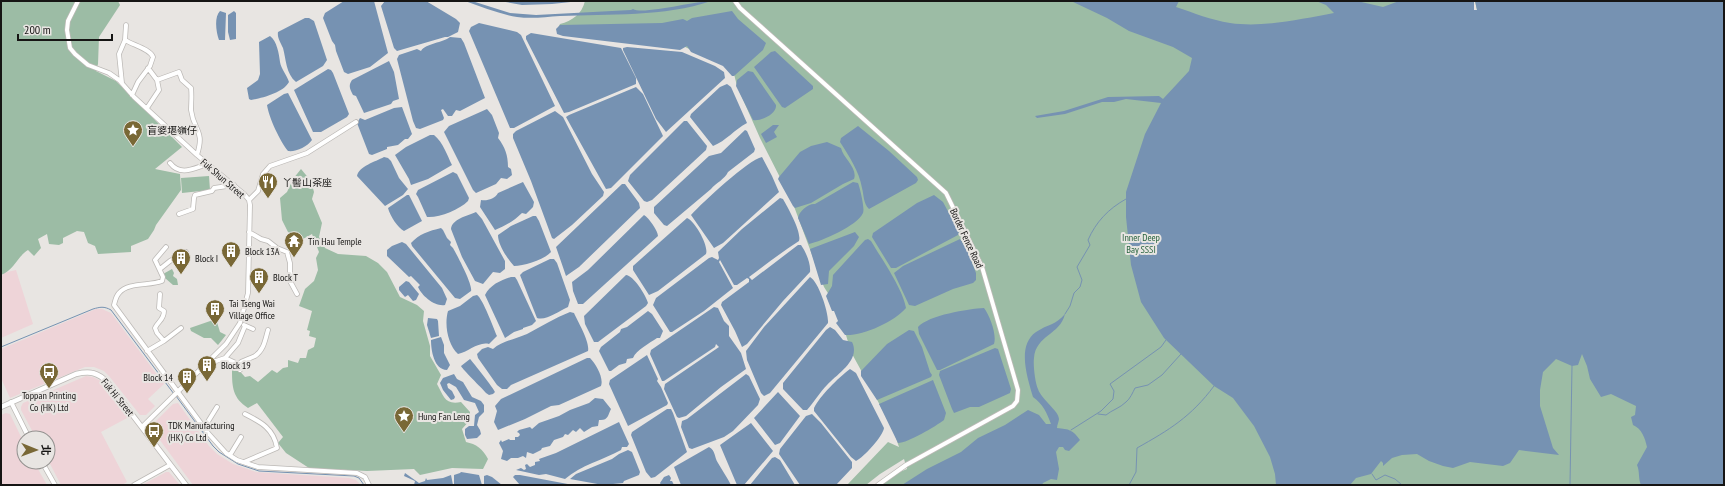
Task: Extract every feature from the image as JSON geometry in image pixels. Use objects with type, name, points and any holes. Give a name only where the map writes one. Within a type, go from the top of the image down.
[{"type":"street","name":"Fuk Shun Street","points":[[78,1],[68,21],[68,41],[70,48],[81,60],[109,73],[122,83],[132,95],[196,156],[208,164],[249,200],[248,293],[240,323],[226,344],[210,361],[142,427]]},
{"type":"street","name":"Border Fence Road","points":[[735,1],[740,8],[946,194],[982,267],[1018,396],[1013,406],[906,465],[878,485]]},
{"type":"street","points":[[122,83],[119,54],[125,40],[126,25]]},
{"type":"street","points":[[125,40],[150,52],[153,57],[132,95]]},
{"type":"street","points":[[147,108],[159,90],[157,80],[148,68]]},
{"type":"street","points":[[157,80],[179,72],[182,80],[190,87],[193,121],[200,136],[200,144],[196,156]]},
{"type":"street","points":[[249,200],[258,191],[263,174],[270,166],[307,153],[356,122]]},
{"type":"street","points":[[170,163],[179,170],[187,171],[208,164]]},
{"type":"street","points":[[179,214],[193,209],[194,198],[196,195],[212,191],[214,188],[234,186]]},
{"type":"street","points":[[249,232],[287,252],[290,263],[290,281],[298,294]]},
{"type":"street","points":[[166,247],[155,260],[163,277],[162,281],[135,285],[125,289],[119,293],[114,305],[204,428],[230,455],[244,462],[264,468],[357,473],[365,477],[369,485]]},
{"type":"street","points":[[160,269],[170,261],[186,252]]},
{"type":"street","points":[[160,294],[159,308],[164,311],[164,314],[156,328],[157,333],[164,341]]},
{"type":"street","points":[[240,323],[253,329]]},
{"type":"street","points":[[210,361],[213,362],[225,358],[238,343],[245,326]]},
{"type":"street","points":[[147,351],[164,341],[181,328]]},
{"type":"street","points":[[238,364],[255,355],[263,348],[268,330]]},
{"type":"street","points":[[225,358],[238,364],[240,370]]},
{"type":"street","name":"Fuk Hi Street","points":[[1,406],[76,374],[94,372],[103,377],[108,383],[186,485]]},
{"type":"street","points":[[11,402],[25,430]]},
{"type":"street","points":[[204,428],[218,407]]},
{"type":"street","points":[[244,462],[277,448],[275,438],[267,428],[261,422],[245,414]]},
{"type":"street","points":[[230,455],[241,437]]},
{"type":"street","points":[[134,485],[170,465]]},
{"type":"street","points":[[47,470],[55,485]]},
{"type":"shaded area","points":[[16,270],[33,324],[1,338],[1,276],[3,273]]},
{"type":"shaded area","points":[[96,309],[102,309],[111,313],[164,384],[148,399],[155,406],[146,415],[140,415],[109,376],[104,371],[94,367],[85,367],[10,398],[1,378],[1,349]]},
{"type":"shaded area","points":[[86,376],[93,377],[101,381],[129,417],[101,432],[127,482],[122,485],[61,485],[53,470],[56,470],[56,430],[32,430],[21,410],[23,403]]},
{"type":"shaded area","points":[[178,403],[209,446],[217,454],[233,464],[256,472],[349,478],[356,480],[361,485],[193,485],[151,428],[153,424],[173,404]]},
{"type":"shaded area","points":[[6,413],[10,414],[18,430],[16,430],[16,470],[39,470],[47,485],[1,485],[1,415]]},
{"type":"shaded area","points":[[166,472],[169,472],[180,485],[142,485]]},
{"type":"green space","points":[[1,1],[118,1],[120,5],[99,37],[98,64],[96,71],[116,81],[182,147],[155,169],[180,174],[181,190],[148,239],[131,246],[131,252],[98,254],[95,246],[88,243],[84,232],[77,231],[63,238],[63,243],[59,245],[49,244],[47,234],[38,239],[41,248],[34,256],[28,250],[9,270],[1,275]]},
{"type":"green space","name":"Inner Deep Bay SSSI","points":[[585,1],[1474,1],[1474,10],[1477,10],[1475,1],[1724,1],[1724,485],[880,485],[885,478],[907,469],[904,459],[866,485],[847,485],[888,442],[899,447],[893,429],[851,352],[840,318],[824,287],[792,201],[760,138],[737,86],[734,74],[729,68],[681,45],[557,30],[560,24],[569,21],[582,10]]},
{"type":"green space","points":[[301,169],[311,181],[314,192],[312,199],[322,223],[319,237],[325,248],[338,254],[366,256],[378,263],[387,272],[400,297],[417,305],[424,311],[423,321],[430,346],[430,356],[441,375],[437,384],[443,396],[448,401],[456,403],[461,402],[470,412],[470,420],[462,429],[466,442],[479,448],[484,452],[488,459],[483,469],[452,468],[420,475],[414,469],[367,471],[309,468],[286,453],[278,443],[283,437],[257,403],[248,408],[236,396],[232,382],[232,370],[237,368],[245,377],[250,376],[258,382],[272,370],[277,373],[283,368],[288,367],[288,360],[298,363],[300,358],[306,358],[308,350],[314,347],[316,338],[309,336],[310,331],[307,330],[312,311],[299,306],[305,289],[314,281],[318,270],[316,258],[319,252],[312,234],[303,239],[288,232],[282,220],[280,198],[287,192],[293,179]]},
{"type":"green space","points":[[209,176],[210,190],[182,193],[181,178]]},
{"type":"green space","points":[[172,269],[174,273],[173,276],[177,279],[178,285],[173,285],[165,278],[163,274]]},
{"type":"green space","points":[[216,319],[220,332],[226,335],[218,345],[211,338],[204,338],[191,331],[190,328]]},
{"type":"water","points":[[344,1],[374,1],[388,53],[370,67],[348,74],[344,72],[335,45],[323,18],[325,13]]},
{"type":"water","points":[[385,1],[426,1],[456,19],[460,23],[458,32],[448,37],[397,51],[394,48],[381,6]]},
{"type":"water","points":[[465,1],[472,1],[510,13],[536,15],[633,9],[647,10],[711,1],[675,10],[636,14],[528,18],[504,14]]},
{"type":"water","points":[[500,1],[580,1],[522,5]]},
{"type":"water","points":[[1071,1],[1179,1],[1176,7],[1223,22],[1269,24],[1334,13],[1326,5],[1316,1],[1357,1],[1383,7],[1399,1],[1474,1],[1474,10],[1477,10],[1475,1],[1724,1],[1724,485],[1641,485],[1637,465],[1647,447],[1641,431],[1633,425],[1631,417],[1635,415],[1636,406],[1611,394],[1601,397],[1590,379],[1582,354],[1578,365],[1572,366],[1556,359],[1543,372],[1540,390],[1540,406],[1553,448],[1559,455],[1519,450],[1510,463],[1503,466],[1470,462],[1453,468],[1429,461],[1417,454],[1402,455],[1392,458],[1383,466],[1381,461],[1371,474],[1356,478],[1350,485],[1276,485],[1275,474],[1270,457],[1254,426],[1233,398],[1214,386],[1164,338],[1141,302],[1131,265],[1126,217],[1126,192],[1145,134],[1161,103],[1126,99],[1114,102],[1102,102],[1065,114],[1037,118],[1035,116],[1064,111],[1108,97],[1159,96],[1163,99],[1189,71],[1192,58],[1173,47],[1129,31],[1107,18]]},
{"type":"water","points":[[220,11],[226,13],[225,40],[219,40],[217,33],[216,21]]},
{"type":"water","points":[[234,11],[236,13],[236,39],[230,40],[228,32],[228,15]]},
{"type":"water","points":[[732,11],[738,19],[766,43],[763,50],[734,76],[732,76],[723,66],[691,52],[687,46],[680,50],[563,36],[557,34],[556,29],[560,25],[662,23],[683,19],[687,21],[692,18]]},
{"type":"water","points":[[305,18],[309,18],[314,21],[327,60],[323,66],[296,82],[288,71],[278,32]]},
{"type":"water","points":[[479,23],[517,32],[521,35],[555,106],[514,128],[510,128],[469,31],[471,27]]},
{"type":"water","points":[[531,33],[621,48],[636,78],[636,84],[564,113],[526,39],[526,36]]},
{"type":"water","points":[[270,36],[276,44],[281,65],[289,82],[277,92],[251,100],[249,99],[247,88],[258,80],[260,74],[259,42]]},
{"type":"water","points":[[450,37],[461,38],[464,43],[485,98],[460,111],[456,110],[452,116],[448,116],[443,109],[441,110],[444,118],[443,120],[420,129],[416,128],[397,59],[399,55],[417,49],[421,51],[427,46]]},
{"type":"water","points":[[627,47],[682,52],[715,66],[724,72],[725,78],[666,132],[656,119],[623,50],[623,48]]},
{"type":"water","points":[[775,51],[813,86],[813,89],[785,108],[782,107],[754,67],[771,52]]},
{"type":"water","points":[[389,61],[394,72],[399,99],[393,101],[391,104],[364,113],[356,96],[353,95],[351,91],[351,82],[352,80]]},
{"type":"water","points":[[328,69],[333,73],[349,114],[347,117],[321,132],[313,132],[294,90]]},
{"type":"water","points":[[748,71],[753,72],[776,105],[774,111],[768,117],[760,120],[753,120],[736,86],[737,80]]},
{"type":"water","points":[[727,84],[731,87],[747,123],[713,146],[690,117],[691,114],[720,87]]},
{"type":"water","points":[[636,87],[643,94],[663,136],[611,188],[606,189],[566,117]]},
{"type":"water","points":[[288,93],[312,140],[304,147],[291,151],[288,151],[278,135],[272,123],[267,105]]},
{"type":"water","points":[[402,107],[412,134],[408,139],[405,139],[398,145],[387,147],[387,149],[372,155],[369,154],[357,123],[360,118],[365,120],[394,108]]},
{"type":"water","points":[[487,109],[492,115],[499,133],[498,138],[506,151],[508,167],[511,169],[512,175],[507,179],[501,178],[496,184],[476,193],[473,190],[444,132],[449,126]]},
{"type":"water","points":[[555,111],[563,117],[592,174],[604,192],[603,196],[572,225],[554,239],[552,238],[513,138],[513,134]]},
{"type":"water","points":[[684,121],[687,121],[707,146],[706,150],[652,200],[647,202],[644,201],[628,181],[630,175]]},
{"type":"water","points":[[773,125],[779,125],[774,132],[777,137],[766,143],[761,134]]},
{"type":"water","points":[[858,126],[889,151],[917,177],[918,180],[916,183],[869,209],[865,202],[861,182],[856,170],[840,142],[841,138]]},
{"type":"water","points":[[745,130],[747,131],[755,149],[754,152],[728,172],[723,179],[667,226],[664,225],[654,213],[654,207],[709,156],[721,153]]},
{"type":"water","points":[[430,135],[434,135],[440,141],[452,165],[428,179],[411,185],[395,155],[406,147]]},
{"type":"water","points":[[827,142],[841,148],[854,171],[854,179],[811,203],[795,208],[778,179],[800,152],[811,146]]},
{"type":"water","points":[[384,157],[391,161],[399,178],[408,189],[403,195],[385,206],[357,176],[364,167]]},
{"type":"water","points":[[762,157],[779,192],[723,243],[714,248],[691,215],[737,173],[755,160]]},
{"type":"water","points":[[453,172],[457,174],[469,198],[468,201],[449,213],[427,217],[416,194],[418,190]]},
{"type":"water","points":[[523,182],[534,202],[533,207],[526,214],[522,213],[509,223],[495,230],[480,207],[481,200],[491,199],[498,193]]},
{"type":"water","points":[[853,182],[858,183],[859,186],[863,203],[863,213],[847,228],[822,240],[809,244],[798,218],[802,210]]},
{"type":"water","points":[[622,184],[625,184],[639,203],[640,208],[579,267],[566,276],[556,247]]},
{"type":"water","points":[[409,195],[422,221],[404,231],[394,221],[388,208]]},
{"type":"water","points":[[934,195],[943,202],[959,232],[958,235],[896,268],[891,268],[872,237],[873,233],[917,203]]},
{"type":"water","points":[[780,198],[783,199],[794,220],[799,241],[749,277],[752,280],[798,245],[801,245],[806,255],[810,265],[810,272],[783,301],[747,344],[742,347],[721,305],[722,302],[749,282],[749,279],[747,278],[737,285],[734,285],[720,260],[719,262],[733,288],[704,311],[670,332],[653,305],[656,298],[709,258],[712,257],[718,260],[718,252],[742,229]]},
{"type":"water","points":[[476,212],[482,219],[505,261],[505,269],[500,273],[493,272],[483,284],[475,281],[462,257],[451,229],[457,220]]},
{"type":"water","points":[[644,215],[657,231],[658,236],[583,304],[578,304],[573,291],[572,282],[588,270]]},
{"type":"water","points":[[536,216],[539,221],[551,252],[544,258],[534,262],[514,266],[501,247],[498,235],[511,226]]},
{"type":"water","points":[[687,218],[694,224],[701,234],[705,245],[706,254],[658,291],[649,295],[633,270],[633,266]]},
{"type":"water","points":[[441,228],[451,242],[450,245],[461,263],[471,288],[471,291],[460,299],[455,298],[411,243],[424,233]]},
{"type":"water","points":[[855,232],[859,237],[854,246],[829,271],[828,284],[821,285],[810,249]]},
{"type":"water","points":[[868,239],[871,241],[886,265],[901,292],[906,308],[886,323],[869,331],[845,335],[836,323],[838,321],[826,296],[832,286],[833,275],[865,240]]},
{"type":"water","points":[[960,239],[966,247],[976,273],[976,280],[973,283],[953,289],[915,306],[909,305],[894,273],[903,266]]},
{"type":"water","points":[[402,242],[406,244],[442,288],[447,299],[445,305],[433,303],[420,290],[418,287],[420,285],[411,276],[409,277],[387,256],[387,250]]},
{"type":"water","points":[[550,259],[554,259],[557,263],[570,300],[568,307],[541,319],[537,318],[520,275],[523,272]]},
{"type":"water","points":[[626,275],[632,278],[639,286],[648,303],[598,342],[594,342],[585,324],[584,316]]},
{"type":"water","points":[[511,277],[515,277],[517,280],[536,321],[532,325],[514,332],[505,338],[485,295],[487,291],[496,283]]},
{"type":"water","points":[[810,277],[817,285],[823,298],[828,323],[770,393],[764,396],[761,393],[747,360],[746,351],[764,327]]},
{"type":"water","points":[[406,281],[409,282],[419,294],[416,300],[413,301],[408,295],[405,297],[399,290],[399,287]]},
{"type":"water","points":[[477,295],[485,308],[497,336],[489,344],[485,343],[477,345],[458,354],[449,340],[446,322],[448,311],[460,306],[473,296]]},
{"type":"water","points":[[714,307],[718,308],[724,321],[729,326],[729,336],[741,353],[746,369],[721,387],[686,416],[679,418],[677,417],[664,389],[665,384],[719,347],[716,344],[715,347],[664,381],[662,381],[650,354],[651,350]]},
{"type":"water","points":[[984,308],[989,316],[995,336],[994,344],[940,370],[937,370],[919,334],[918,327],[923,323],[939,316],[959,311]]},
{"type":"water","points":[[648,311],[652,314],[663,331],[660,338],[657,338],[637,352],[633,358],[627,359],[626,363],[609,371],[599,351],[601,347],[620,332],[621,329],[627,327]]},
{"type":"water","points":[[570,312],[574,313],[583,332],[588,351],[511,385],[507,389],[502,389],[497,385],[478,358],[477,354],[482,349],[488,347],[493,349],[509,340],[527,334]]},
{"type":"water","points":[[1065,314],[1062,321],[1054,331],[1039,344],[1034,361],[1034,374],[1037,386],[1040,393],[1058,416],[1059,419],[1057,428],[1070,431],[1080,440],[1069,451],[1065,450],[1063,447],[1059,447],[1056,452],[1059,469],[1057,480],[1051,479],[1042,485],[902,485],[927,469],[961,452],[978,438],[1005,425],[1028,410],[1039,415],[1046,424],[1051,424],[1044,409],[1033,397],[1026,372],[1026,346],[1030,338],[1036,332],[1062,318]]},
{"type":"water","points":[[428,318],[437,319],[439,336],[431,338],[427,325]]},
{"type":"water","points":[[830,327],[835,330],[843,340],[852,342],[854,349],[853,355],[847,366],[824,388],[807,410],[803,410],[783,389],[783,383]]},
{"type":"water","points":[[909,330],[914,331],[922,347],[932,375],[931,377],[877,400],[861,376],[861,371],[887,344]]},
{"type":"water","points":[[441,337],[444,345],[444,353],[450,365],[447,370],[439,367],[436,363],[432,349],[431,340]]},
{"type":"water","points":[[995,348],[998,349],[1011,389],[1010,393],[979,407],[970,407],[954,413],[939,375],[940,371]]},
{"type":"water","points":[[647,355],[658,379],[657,381],[668,403],[667,405],[628,426],[609,384],[610,380]]},
{"type":"water","points":[[587,358],[590,358],[599,371],[602,383],[601,386],[559,405],[551,406],[498,430],[494,422],[497,411],[495,406],[501,399]]},
{"type":"water","points":[[470,359],[494,390],[495,392],[493,394],[489,395],[486,393],[461,366]]},
{"type":"water","points":[[850,369],[856,373],[884,428],[883,432],[873,446],[856,461],[851,457],[814,411],[817,403],[825,393]]},
{"type":"water","points":[[454,374],[457,379],[463,382],[472,397],[481,401],[484,405],[484,412],[479,417],[477,425],[481,434],[477,438],[467,439],[465,435],[465,429],[469,426],[474,426],[475,415],[479,412],[475,403],[464,400],[456,387],[449,383],[447,384],[448,388],[452,391],[455,397],[451,400],[443,390],[440,383],[443,378]]},
{"type":"water","points":[[746,374],[749,376],[760,399],[758,405],[733,431],[724,437],[692,449],[689,448],[681,427],[682,421],[687,419]]},
{"type":"water","points":[[933,380],[946,413],[944,420],[915,437],[898,443],[879,404]]},
{"type":"water","points":[[778,392],[800,416],[780,443],[775,445],[754,418]]},
{"type":"water","points":[[595,398],[603,399],[611,409],[606,419],[599,420],[598,426],[592,427],[584,432],[580,428],[576,432],[573,430],[568,435],[565,434],[563,437],[554,440],[550,446],[542,448],[533,454],[527,452],[526,458],[523,456],[511,458],[507,461],[501,459],[503,451],[499,443],[501,440],[502,442],[509,439],[515,440],[515,437],[520,435],[517,432],[519,430],[530,427],[532,429],[539,423],[589,403]]},
{"type":"water","points":[[667,409],[671,409],[673,413],[687,452],[655,477],[651,478],[646,472],[631,435],[632,432]]},
{"type":"water","points":[[812,414],[852,462],[852,468],[836,485],[800,485],[779,454],[780,449],[806,416]]},
{"type":"water","points":[[619,422],[629,444],[627,447],[622,447],[621,450],[614,454],[585,466],[565,479],[546,474],[539,475],[516,470],[521,468],[524,470],[526,469],[525,465],[527,464],[530,467],[535,465],[535,462],[540,461],[539,459],[556,453]]},
{"type":"water","points":[[751,423],[773,451],[744,485],[737,485],[720,445]]},
{"type":"water","points":[[709,447],[713,450],[717,461],[731,485],[681,485],[674,467]]},
{"type":"water","points":[[628,450],[632,452],[640,472],[639,475],[624,481],[623,483],[603,485],[570,479],[576,474],[612,459]]},
{"type":"water","points":[[775,457],[780,460],[795,485],[750,485],[772,458]]},
{"type":"water","points":[[461,472],[479,475],[482,485],[454,485],[454,475]]},
{"type":"water","points":[[405,473],[419,483],[425,481],[426,478],[427,480],[443,478],[451,475],[453,485],[414,485],[415,481],[404,476]]},
{"type":"water","points":[[487,475],[502,485],[484,485],[484,476]]},
{"type":"water","points":[[515,475],[573,485],[520,485],[513,477]]},
{"type":"water","points":[[669,475],[671,478],[670,481],[672,481],[674,485],[661,485],[660,483],[664,477]]},
{"type":"waterway","points":[[1065,314],[1070,306],[1074,293],[1080,287],[1082,280],[1077,267],[1090,245],[1088,240],[1091,233],[1103,216],[1126,199]]},
{"type":"waterway","points":[[1,347],[93,309],[104,307],[111,310],[174,394]]},
{"type":"waterway","points":[[1071,430],[1101,411],[1113,399],[1114,391],[1110,384],[1161,347],[1166,340]]},
{"type":"waterway","points":[[1098,414],[1106,415],[1124,404],[1129,399],[1135,388],[1148,385],[1162,375],[1181,354]]},
{"type":"waterway","points":[[1570,485],[1572,366]]},
{"type":"waterway","points":[[1129,485],[1136,472],[1137,448],[1179,422],[1197,406],[1214,386]]},
{"type":"waterway","points":[[176,396],[213,446],[219,452],[238,464],[259,471],[354,476],[359,478],[364,485]]},
{"type":"waterway","points":[[1372,474],[1376,480],[1385,475],[1395,479],[1402,485]]},
{"type":"place","name":"盲婆堪嶺仔","points":[[133,147]]},
{"type":"place","name":"丫髻山茶座","points":[[268,199]]},
{"type":"place","name":"Tin Hau Temple","points":[[294,258]]},
{"type":"place","name":"Block 13A","points":[[231,268]]},
{"type":"place","name":"Block I","points":[[181,275]]},
{"type":"place","name":"Block T","points":[[259,294]]},
{"type":"place","name":"Tai Tseng Wai Village Office","points":[[215,326]]},
{"type":"place","name":"Block 19","points":[[207,382]]},
{"type":"place","name":"Toppan Printing Co (HK) Ltd","points":[[49,389]]},
{"type":"place","name":"Block 14","points":[[187,394]]},
{"type":"place","name":"Hung Fan Leng","points":[[404,433]]},
{"type":"place","name":"TDK Manufacturing (HK) Co Ltd","points":[[154,448]]}]
